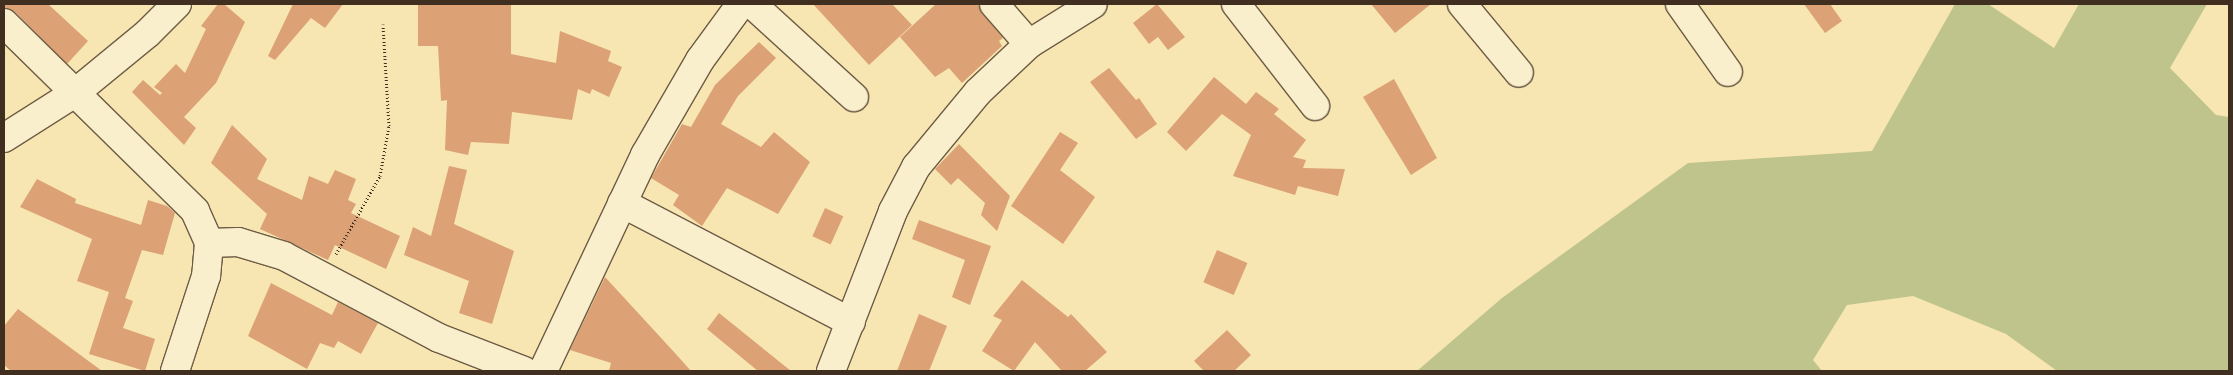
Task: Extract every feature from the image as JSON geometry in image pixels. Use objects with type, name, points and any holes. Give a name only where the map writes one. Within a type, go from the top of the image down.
[{"type":"street","points":[[4,138],[75,93],[148,33],[176,4]]},
{"type":"street","points":[[543,371],[646,154],[700,60],[741,4]]},
{"type":"street","points":[[752,4],[854,97]]},
{"type":"street","points":[[994,4],[1029,44]]},
{"type":"street","points":[[831,371],[893,211],[916,167],[978,92],[1029,44],[1093,4]]},
{"type":"street","points":[[1236,4],[1315,106]]},
{"type":"street","points":[[1462,4],[1519,73]]},
{"type":"street","points":[[1680,4],[1728,72]]},
{"type":"street","points":[[4,23],[195,212],[209,243],[206,276],[175,371]]},
{"type":"street","points":[[622,203],[851,322]]},
{"type":"street","points":[[209,243],[238,242],[284,256],[439,338],[524,371]]},
{"type":"path","points":[[324,277],[380,176],[389,126],[383,24]]},
{"type":"green space","points":[[1955,4],[1988,4],[2054,48],[2079,4],[2207,4],[2170,68],[2216,115],[2229,117],[2229,371],[2057,371],[2006,334],[1913,296],[1847,305],[1813,360],[1822,371],[1417,371],[1502,298],[1688,163],[1872,151]]},
{"type":"building","points":[[4,4],[48,4],[88,41],[67,64],[15,12],[4,8]]},
{"type":"building","points":[[218,4],[224,4],[245,22],[216,83],[184,117],[196,128],[184,145],[132,92],[143,80],[160,95],[162,93],[154,87],[176,64],[185,73],[206,29],[201,26]]},
{"type":"building","points":[[293,4],[343,4],[325,28],[311,18],[275,60],[268,56]]},
{"type":"building","points":[[418,4],[511,4],[511,54],[556,63],[560,31],[611,51],[608,61],[622,67],[609,97],[592,89],[590,94],[578,89],[572,120],[512,112],[509,144],[471,142],[468,155],[445,150],[447,100],[441,101],[438,46],[418,46]]},
{"type":"building","points":[[813,4],[892,4],[912,25],[869,65]]},
{"type":"building","points":[[936,4],[977,4],[1003,38],[999,41],[1002,46],[962,83],[949,68],[935,77],[900,37]]},
{"type":"building","points":[[1157,4],[1185,37],[1168,50],[1158,37],[1149,44],[1133,23]]},
{"type":"building","points":[[1371,4],[1431,4],[1395,33]]},
{"type":"building","points":[[1804,4],[1830,4],[1842,21],[1825,33]]},
{"type":"building","points":[[759,42],[776,58],[738,96],[721,124],[761,147],[774,132],[810,162],[778,214],[727,188],[702,226],[673,205],[679,195],[651,178],[682,124],[691,127],[715,85]]},
{"type":"building","points":[[1109,68],[1136,100],[1139,98],[1157,124],[1136,139],[1090,82]]},
{"type":"building","points":[[1214,77],[1246,104],[1256,92],[1279,109],[1274,114],[1306,140],[1293,157],[1306,160],[1303,168],[1345,169],[1338,196],[1298,186],[1295,195],[1233,176],[1251,135],[1222,114],[1186,151],[1167,132]]},
{"type":"building","points":[[1394,79],[1437,158],[1411,175],[1363,97]]},
{"type":"building","points":[[232,125],[267,159],[257,179],[302,200],[309,176],[328,184],[335,170],[356,179],[348,200],[356,204],[351,213],[400,236],[386,269],[335,245],[328,260],[260,229],[267,214],[211,163]]},
{"type":"building","points":[[1060,132],[1078,143],[1060,170],[1095,197],[1063,244],[1011,206]]},
{"type":"building","points":[[959,144],[1010,196],[997,231],[981,215],[985,203],[958,178],[951,185],[935,169]]},
{"type":"building","points":[[449,166],[467,170],[454,224],[514,251],[492,324],[459,313],[469,281],[404,255],[413,227],[431,236]]},
{"type":"building","points":[[37,179],[76,199],[75,203],[141,225],[148,200],[167,206],[175,213],[163,255],[142,250],[125,298],[133,301],[123,328],[155,339],[145,371],[89,354],[109,292],[77,281],[92,239],[20,207]]},
{"type":"building","points":[[825,208],[843,216],[831,244],[812,236]]},
{"type":"building","points":[[919,220],[991,246],[970,305],[952,297],[965,260],[912,239]]},
{"type":"building","points":[[1217,250],[1247,263],[1234,295],[1203,282]]},
{"type":"building","points":[[605,277],[691,371],[609,371],[611,363],[570,350]]},
{"type":"building","points":[[1022,280],[1068,317],[1071,314],[1107,352],[1085,371],[1062,371],[1035,342],[1014,371],[982,351],[1002,320],[993,316]]},
{"type":"building","points":[[271,283],[332,315],[338,302],[378,323],[361,354],[338,341],[334,348],[320,343],[307,369],[248,336]]},
{"type":"building","points":[[18,309],[102,371],[11,371],[4,365],[4,326]]},
{"type":"building","points":[[719,313],[791,371],[758,371],[707,329]]},
{"type":"building","points":[[919,314],[947,326],[929,371],[897,371]]},
{"type":"building","points":[[1227,330],[1251,355],[1234,371],[1204,371],[1194,361]]}]
